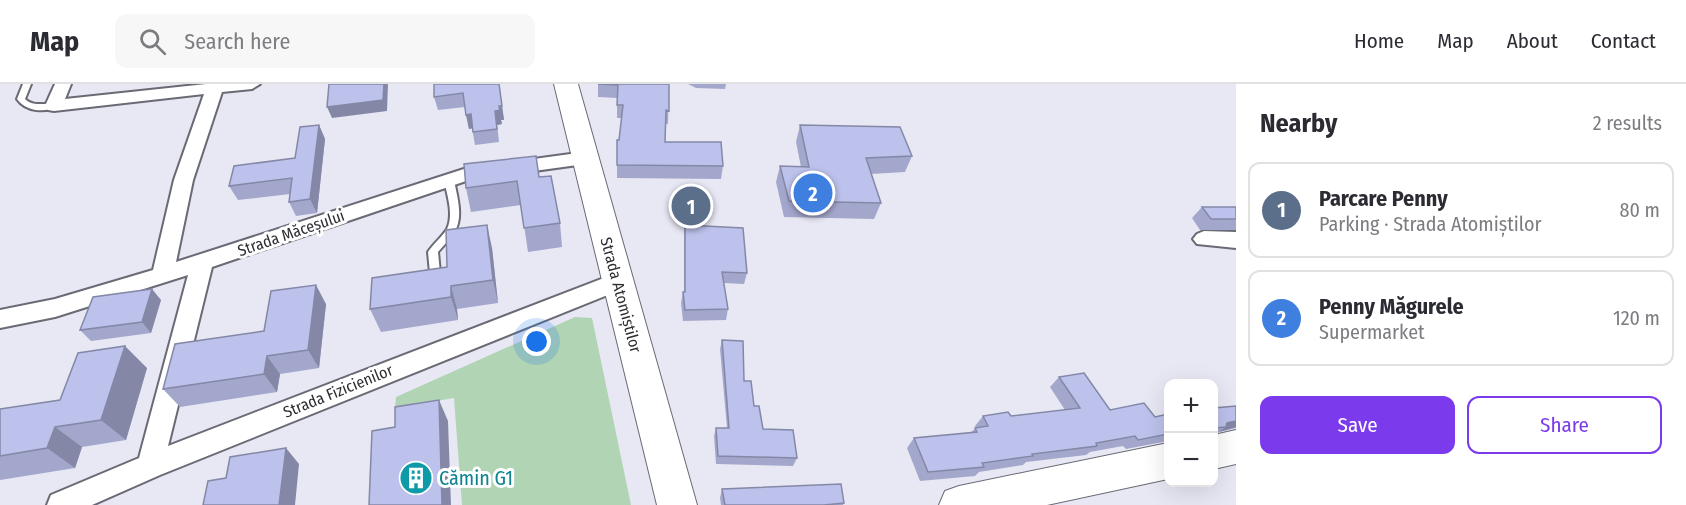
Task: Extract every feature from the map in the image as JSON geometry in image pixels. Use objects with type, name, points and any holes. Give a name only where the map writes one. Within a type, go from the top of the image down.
[{"type":"main road","name":"Strada Atomiștilor","points":[[566,84],[676,505]]},
{"type":"main road","points":[[1218,451],[1236,447]]},
{"type":"main road","points":[[959,505],[1164,462]]},
{"type":"street","points":[[63,84],[54,106],[252,84]]},
{"type":"street","points":[[164,275],[174,213],[185,169],[215,88]]},
{"type":"street","name":"Strada Măceșului","points":[[0,319],[55,308],[164,275],[449,180],[491,169],[585,158]]},
{"type":"street","points":[[1204,239],[1236,240]]},
{"type":"street","points":[[150,466],[202,263]]},
{"type":"street","name":"Strada Fizicienilor","points":[[61,505],[150,466],[617,282]]},
{"type":"lane","points":[[27,84],[21,99],[24,104],[32,108],[54,106]]},
{"type":"lane","points":[[435,273],[433,252],[450,231],[454,222],[449,180]]},
{"type":"green space","points":[[575,317],[592,318],[631,505],[462,505],[454,398],[395,408],[396,397]]},
{"type":"building","points":[[329,84],[384,84],[383,100],[327,107]]},
{"type":"building","points":[[434,84],[499,84],[502,106],[499,106],[500,110],[495,111],[497,129],[473,132],[471,114],[466,115],[463,93],[434,97]]},
{"type":"building","points":[[598,84],[669,84],[669,111],[666,110],[665,142],[721,142],[723,166],[617,165],[617,140],[619,140],[623,105],[617,105],[618,85]]},
{"type":"building","points":[[319,125],[310,199],[289,202],[292,178],[229,186],[234,166],[295,158],[300,127]]},
{"type":"building","points":[[800,125],[900,127],[912,156],[866,158],[881,203],[789,201],[780,166],[809,167]]},
{"type":"building","points":[[536,156],[539,177],[551,176],[560,223],[524,228],[517,181],[466,188],[464,164]]},
{"type":"building","points":[[1202,207],[1236,207],[1236,219],[1211,219]]},
{"type":"building","points":[[487,225],[493,280],[451,286],[451,297],[370,309],[372,278],[447,267],[446,230]]},
{"type":"building","points":[[685,225],[743,228],[747,273],[722,272],[728,309],[685,310],[683,292],[685,292]]},
{"type":"building","points":[[316,285],[308,350],[267,356],[264,374],[163,389],[175,344],[264,331],[271,291]]},
{"type":"building","points":[[152,289],[142,322],[80,330],[93,297]]},
{"type":"building","points":[[722,340],[743,341],[744,381],[751,381],[754,406],[759,406],[763,429],[793,430],[797,458],[718,456],[716,428],[729,428]]},
{"type":"building","points":[[125,346],[101,420],[55,427],[47,448],[0,456],[0,409],[60,400],[78,353]]},
{"type":"building","points":[[1084,373],[1110,410],[1144,403],[1155,417],[1164,415],[1164,435],[1138,440],[1135,436],[1096,443],[1097,446],[982,463],[984,467],[928,472],[914,438],[977,432],[975,428],[988,426],[983,416],[1008,412],[1011,416],[1080,408],[1059,377]]},
{"type":"building","name":"Cămin G1","points":[[439,400],[442,505],[369,505],[372,431],[395,427],[395,407]]},
{"type":"building","points":[[1236,406],[1236,421],[1227,423],[1226,427],[1218,428],[1218,408]]},
{"type":"building","points":[[286,448],[279,505],[203,505],[208,481],[226,478],[230,457]]},
{"type":"building","points":[[841,484],[844,503],[824,505],[725,505],[722,489]]},
{"type":"place","name":"Penny Măgurele","points":[[813,193]]},
{"type":"place","name":"Parcare Penny","points":[[691,206]]},
{"type":"place","name":"Cămin G1","points":[[416,478]]}]
